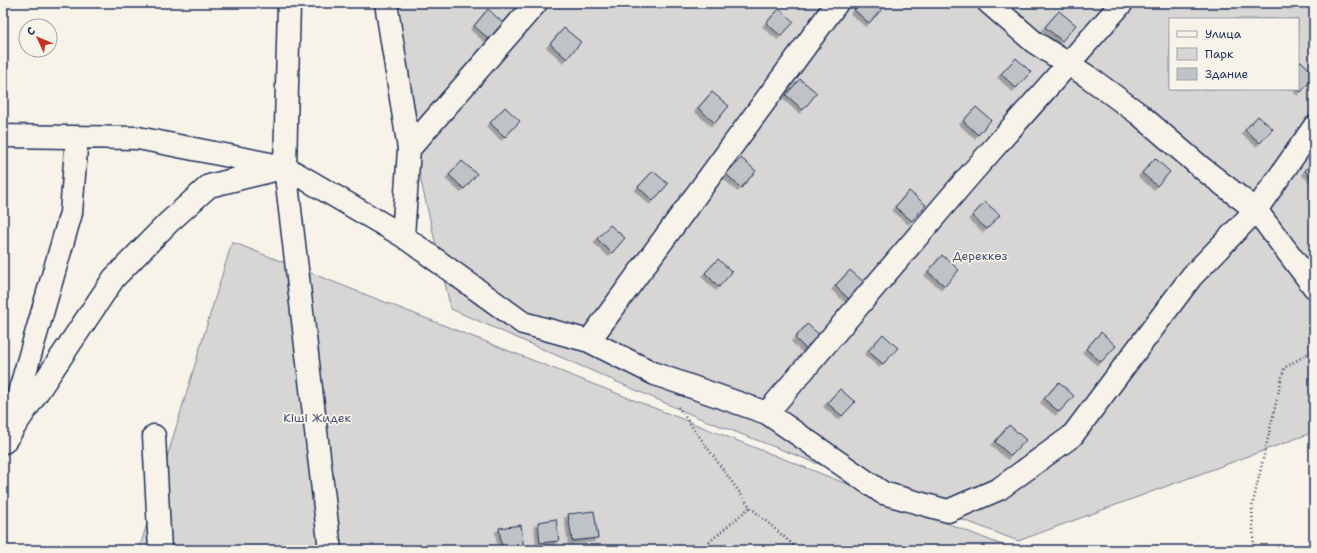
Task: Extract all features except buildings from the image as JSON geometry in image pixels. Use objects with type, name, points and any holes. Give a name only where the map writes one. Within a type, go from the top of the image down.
[{"type":"street","points":[[289,3],[285,167],[330,550]]},
{"type":"street","points":[[386,3],[409,149],[403,236]]},
{"type":"street","points":[[409,149],[536,3]]},
{"type":"street","points":[[589,341],[837,3]]},
{"type":"street","points":[[989,3],[1034,42],[1139,114],[1203,169],[1256,210],[1314,287]]},
{"type":"street","points":[[767,413],[1122,3]]},
{"type":"street","points":[[3,136],[138,138],[285,167],[403,236],[524,323],[589,341],[655,374],[767,413],[883,493],[948,511],[999,489],[1072,436],[1192,276],[1256,210],[1314,127]]},
{"type":"street","points":[[4,444],[71,213],[77,137]]},
{"type":"street","points":[[4,444],[114,278],[168,224],[209,186],[285,167]]},
{"type":"street","points":[[154,436],[160,550]]},
{"type":"path","points":[[1254,550],[1252,507],[1284,368],[1314,350]]},
{"type":"path","points":[[678,406],[750,507],[799,550]]},
{"type":"path","points":[[700,550],[750,507]]},
{"type":"green space","name":"Дереккөз","points":[[379,3],[1314,3],[1314,432],[1018,541],[697,417],[451,309]]},
{"type":"green space","name":"Кіші Жидек","points":[[232,242],[1015,550],[139,550]]}]
